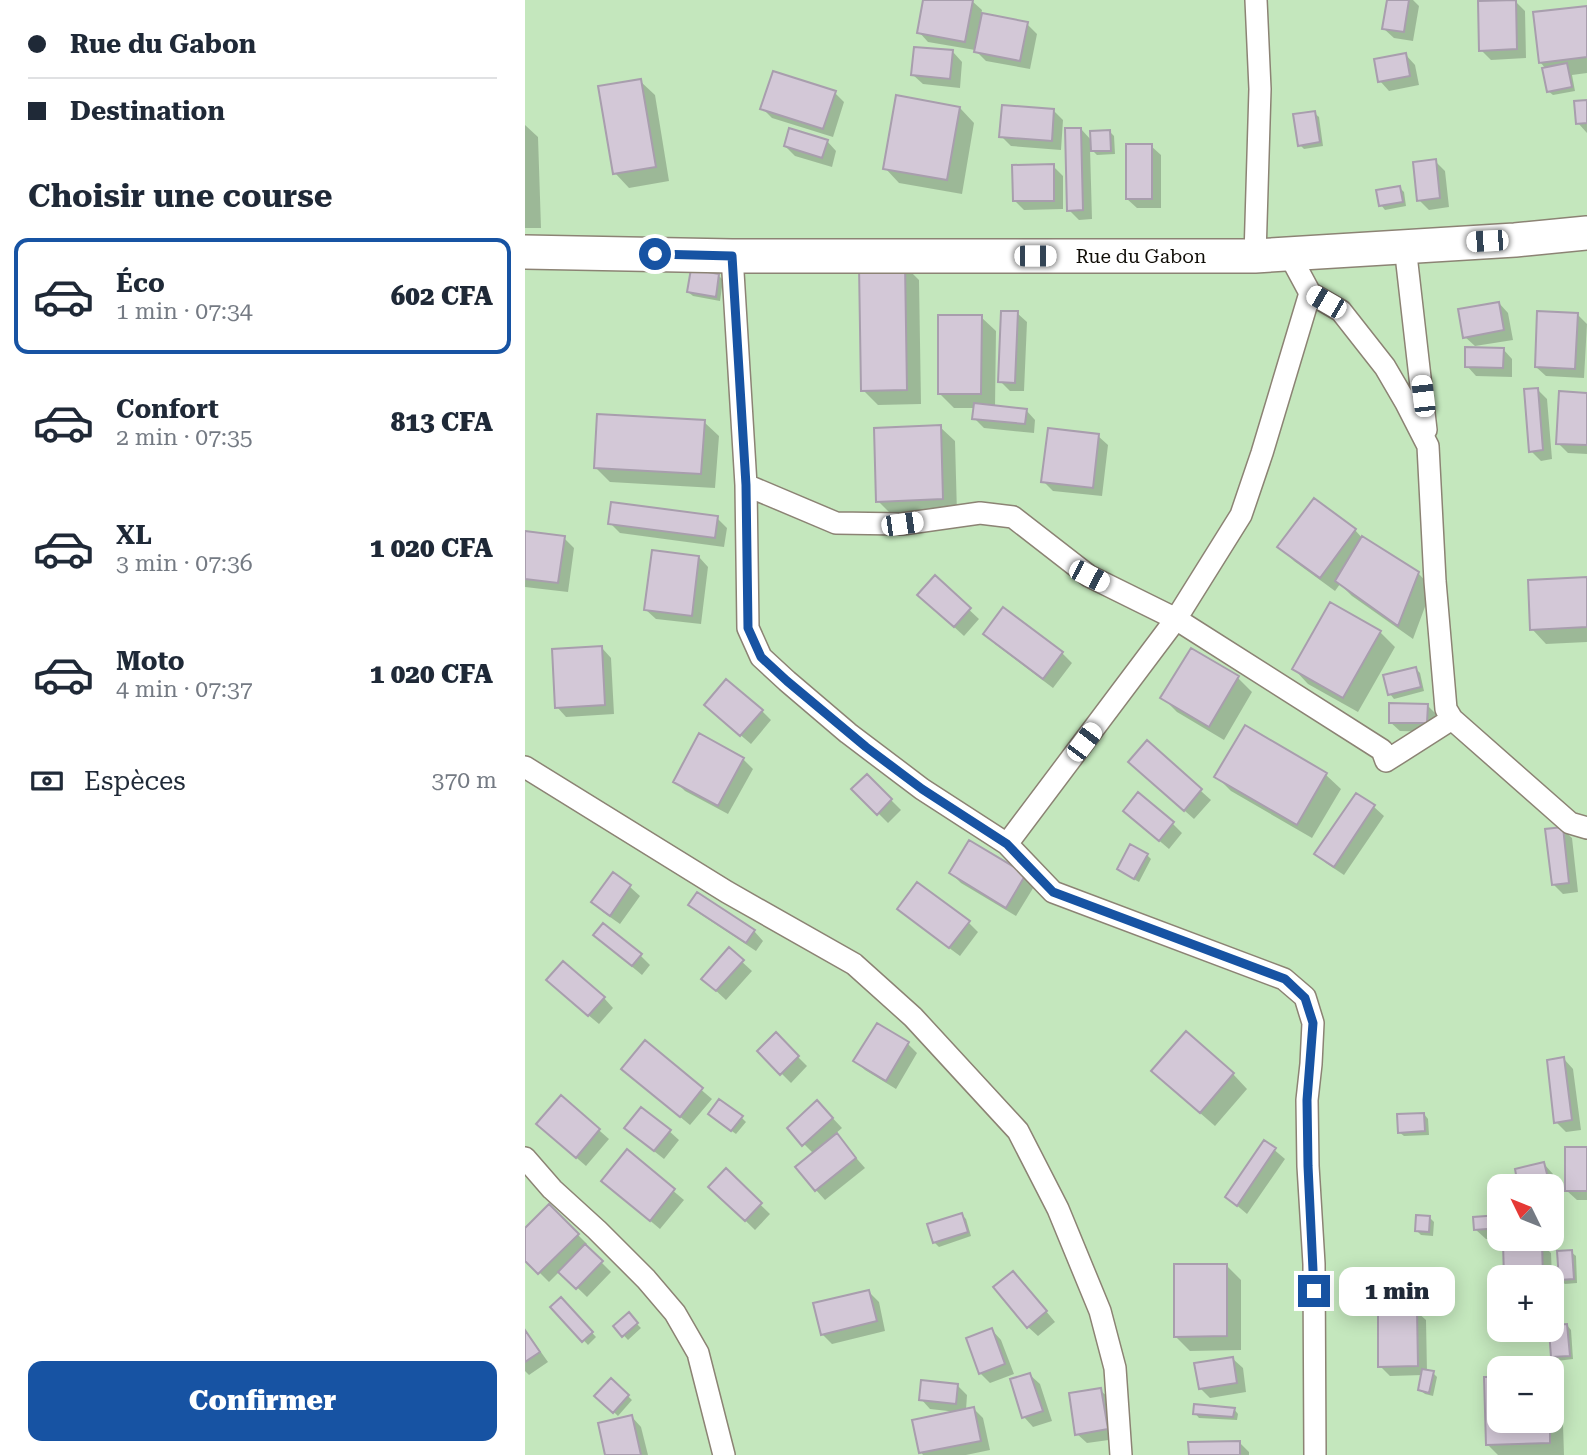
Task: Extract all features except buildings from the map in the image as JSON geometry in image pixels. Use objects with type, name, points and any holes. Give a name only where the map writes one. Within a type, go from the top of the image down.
[{"type":"highway","name":"Rue du Gabon","points":[[525,252],[732,256],[1255,256],[1587,233]]},
{"type":"street","points":[[1255,256],[1260,89],[1256,0]]},
{"type":"street","points":[[1405,246],[1428,446],[1435,581],[1446,709],[1452,719],[1570,823],[1587,828]]},
{"type":"street","points":[[1289,254],[1310,293],[1341,311],[1385,367],[1428,446]]},
{"type":"street","points":[[732,256],[746,485],[748,628],[761,657],[848,733],[911,781],[1007,844],[1053,892],[1285,979],[1305,998],[1313,1023],[1307,1100],[1314,1264],[1315,1455]]},
{"type":"street","points":[[1007,844],[1176,620],[1241,515],[1310,293]]},
{"type":"street","points":[[746,485],[836,523],[902,524],[980,513],[1013,517],[1089,576],[1176,620],[1382,750],[1386,761],[1452,719]]},
{"type":"street","points":[[525,767],[727,892],[854,964],[913,1017],[1018,1131],[1058,1209],[1100,1311],[1115,1368],[1121,1455]]},
{"type":"street","points":[[525,1158],[552,1189],[646,1279],[675,1313],[698,1353],[725,1455]]},
{"type":"green space","points":[[525,0],[1587,0],[1587,1455],[525,1455]]},
{"type":"route","points":[[655,254],[732,256],[746,485],[748,628],[761,657],[866,747],[922,789],[1007,844],[1053,892],[1285,979],[1305,998],[1313,1023],[1307,1100],[1314,1291]]}]
